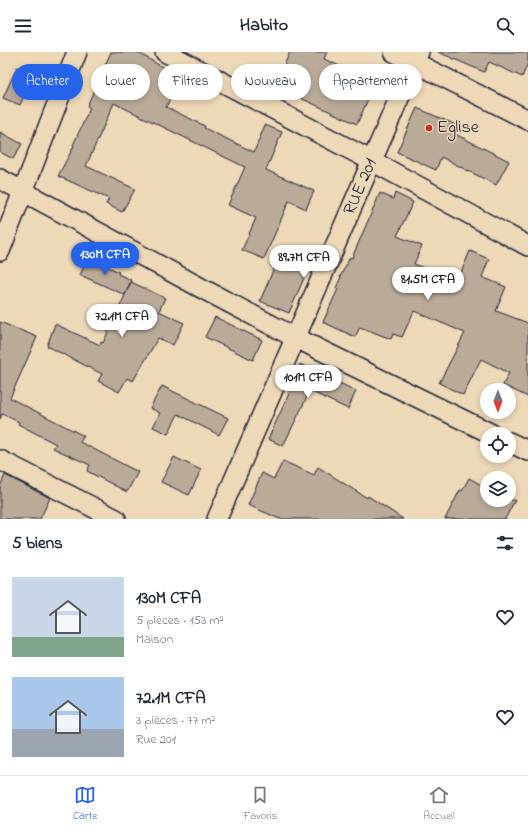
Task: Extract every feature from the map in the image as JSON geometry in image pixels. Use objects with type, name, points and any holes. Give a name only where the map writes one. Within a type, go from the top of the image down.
[{"type":"street","points":[[0,251],[77,52]]},
{"type":"street","points":[[165,52],[372,161],[528,246]]},
{"type":"street","points":[[394,52],[417,57],[528,120]]},
{"type":"street","name":"RUE 201","points":[[217,519],[417,57]]},
{"type":"street","points":[[0,179],[204,290],[296,338],[480,428]]},
{"type":"street","points":[[516,445],[528,451]]},
{"type":"street","points":[[0,460],[116,519]]},
{"type":"building","points":[[111,52],[137,52],[158,64],[158,100],[170,100],[166,107],[205,126],[204,128],[254,152],[265,125],[282,132],[266,170],[314,191],[306,209],[289,201],[264,259],[242,250],[256,218],[228,205],[245,167],[114,103],[86,166],[135,189],[122,212],[106,204],[109,199],[58,176],[74,146],[73,145],[90,108],[87,106],[91,97],[91,100],[150,100],[150,64],[106,64]]},
{"type":"building","points":[[290,52],[327,52],[324,59],[335,64],[319,64],[319,100],[368,100],[357,124],[305,100],[311,100],[311,64],[285,64]]},
{"type":"building","points":[[438,52],[528,52],[528,63],[522,77],[489,62],[484,72]]},
{"type":"building","points":[[12,78],[12,100],[22,100],[20,105],[3,98]]},
{"type":"building","points":[[417,108],[456,125],[453,133],[509,161],[496,185],[441,157],[436,170],[397,152]]},
{"type":"building","points":[[0,132],[22,144],[13,159],[0,152]]},
{"type":"building","points":[[380,193],[393,199],[395,193],[413,202],[397,236],[422,246],[414,264],[457,282],[470,251],[489,259],[482,277],[506,287],[496,311],[528,323],[528,397],[516,391],[516,383],[504,383],[509,373],[481,359],[463,395],[439,383],[465,333],[414,311],[402,337],[393,334],[391,339],[360,327],[355,337],[323,322],[338,289],[336,288],[340,277],[350,257],[352,258]]},
{"type":"building","points":[[281,252],[310,264],[289,313],[260,301]]},
{"type":"building","points":[[88,258],[119,272],[118,274],[131,280],[125,295],[80,275]]},
{"type":"building","points":[[131,282],[165,298],[159,311],[184,323],[173,345],[158,338],[133,381],[127,378],[119,392],[98,381],[102,374],[47,346],[55,324],[100,345],[101,342],[103,343]]},
{"type":"building","points":[[215,317],[262,340],[253,360],[205,337]]},
{"type":"building","points":[[0,322],[37,337],[10,398],[84,436],[80,442],[138,472],[127,492],[87,471],[90,465],[53,448],[56,444],[18,424],[19,422],[2,414],[0,419]]},
{"type":"building","points":[[300,364],[356,391],[348,409],[310,391],[283,446],[268,439],[294,383],[291,382]]},
{"type":"building","points":[[162,386],[228,418],[219,435],[178,414],[168,434],[153,427],[160,413],[150,408]]},
{"type":"building","points":[[174,457],[201,470],[189,495],[161,482]]},
{"type":"building","points":[[283,461],[314,475],[318,467],[367,498],[368,496],[403,519],[280,519],[248,505],[262,473],[274,479]]},
{"type":"building","points":[[5,475],[50,498],[40,519],[0,519],[0,486]]},
{"type":"building","points":[[469,478],[480,484],[480,507],[511,507],[505,519],[445,519],[460,490],[462,491]]},
{"type":"place","name":"Eglise","points":[[429,128]]}]
